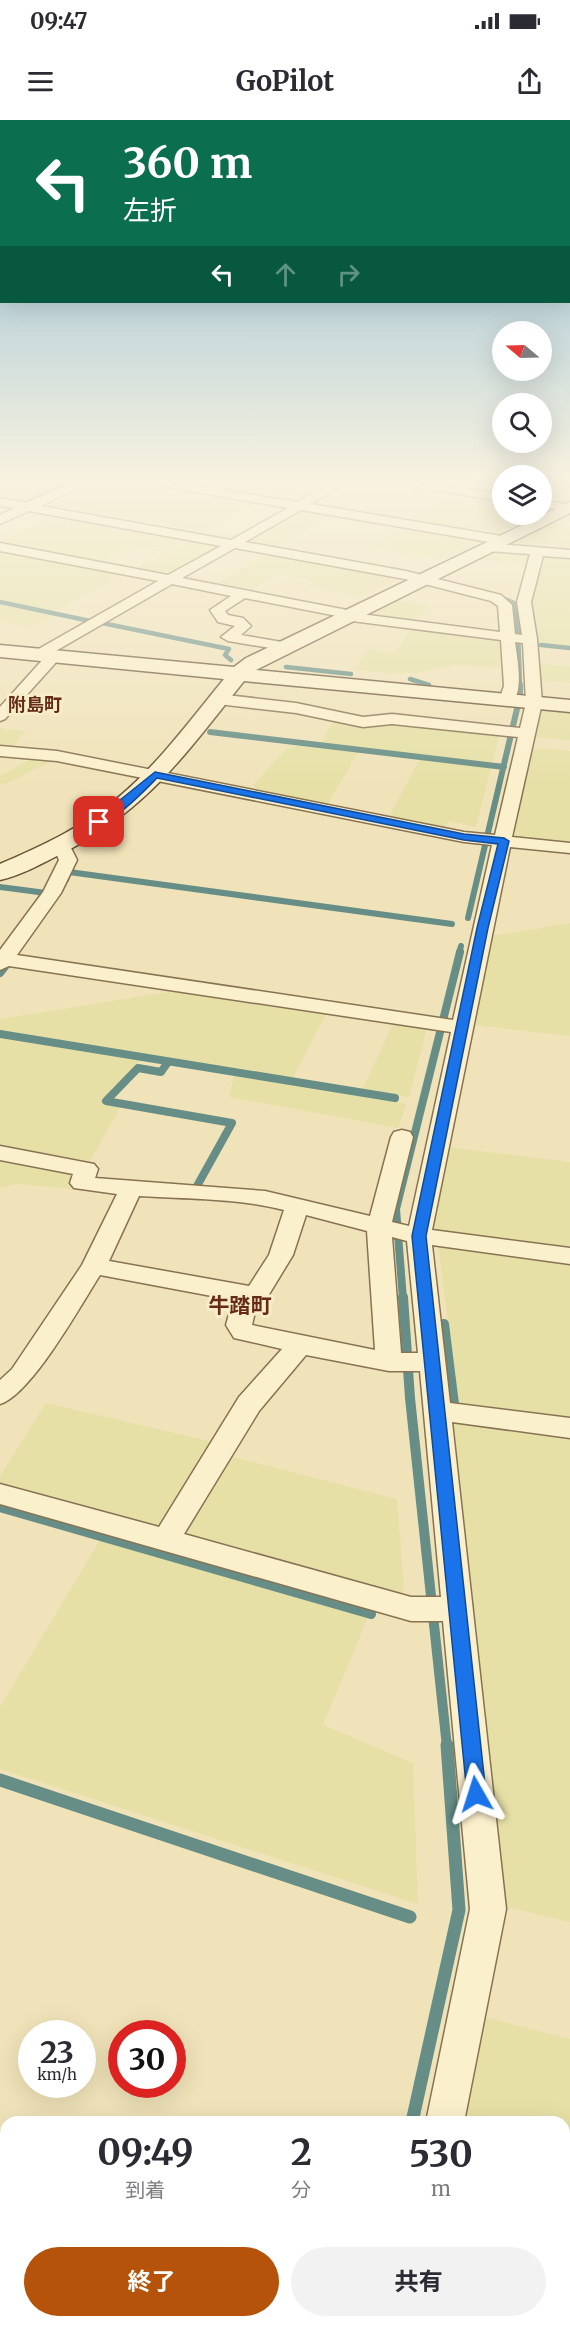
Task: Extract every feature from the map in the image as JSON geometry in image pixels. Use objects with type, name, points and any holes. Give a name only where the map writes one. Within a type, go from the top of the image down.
[{"type":"main road","points":[[0,873],[61,844],[127,801],[155,775],[240,673],[254,662],[282,646],[413,583]]},
{"type":"main road","points":[[0,651],[570,706]]},
{"type":"street","points":[[0,716],[47,655],[164,583]]},
{"type":"street","points":[[185,583],[346,615],[518,638]]},
{"type":"street","points":[[435,583],[503,602],[518,638],[519,702],[523,733],[500,841],[448,1026],[415,1235],[427,1362],[436,1411],[450,1609],[488,1909],[446,2116]]},
{"type":"street","points":[[519,702],[512,686],[518,638],[529,583]]},
{"type":"street","points":[[243,594],[217,610],[223,619],[238,621],[244,626],[228,638],[282,646]]},
{"type":"street","points":[[218,699],[296,708],[363,722],[392,719],[523,733]]},
{"type":"street","points":[[0,751],[57,756],[475,838],[570,848]]},
{"type":"street","points":[[61,844],[68,860],[52,893],[2,961],[448,1026]]},
{"type":"street","points":[[391,1362],[382,1228],[402,1137]]},
{"type":"street","points":[[0,1153],[86,1169],[81,1183],[131,1189],[219,1193],[265,1198],[415,1235],[570,1256]]},
{"type":"street","points":[[0,1395],[21,1375],[94,1266],[131,1189]]},
{"type":"street","points":[[94,1266],[171,1282],[256,1295],[280,1255],[297,1205]]},
{"type":"street","points":[[248,1294],[239,1325],[243,1332],[391,1362],[427,1362]]},
{"type":"street","points":[[166,1540],[249,1404],[300,1345]]},
{"type":"street","points":[[436,1411],[570,1428]]},
{"type":"street","points":[[0,1494],[411,1609],[450,1609]]},
{"type":"shaded area","points":[[0,583],[107,583],[55,611],[0,600]]},
{"type":"shaded area","points":[[217,583],[264,583],[248,593],[212,586]]},
{"type":"shaded area","points":[[313,583],[391,583],[361,597],[306,587]]},
{"type":"shaded area","points":[[538,583],[570,583],[570,646],[538,643],[531,606]]},
{"type":"shaded area","points":[[390,599],[431,605],[412,624],[355,615]]},
{"type":"shaded area","points":[[4,604],[55,615],[31,628],[0,621],[0,606]]},
{"type":"shaded area","points":[[413,627],[502,639],[505,668],[454,665],[416,673],[396,674],[354,670],[367,649],[394,653]]},
{"type":"shaded area","points":[[539,664],[570,666],[570,683],[542,681]]},
{"type":"shaded area","points":[[541,707],[570,710],[570,740],[534,737]]},
{"type":"shaded area","points":[[335,718],[393,721],[500,733],[492,763],[321,743]]},
{"type":"shaded area","points":[[0,728],[26,731],[10,749],[0,749]]},
{"type":"shaded area","points":[[305,744],[359,751],[327,805],[258,791],[253,785],[285,750]]},
{"type":"shaded area","points":[[530,748],[570,751],[570,842],[511,836]]},
{"type":"shaded area","points":[[36,756],[61,759],[36,768],[6,784],[0,783],[0,776]]},
{"type":"shaded area","points":[[420,758],[491,767],[476,827],[449,821],[444,828],[389,817]]},
{"type":"shaded area","points":[[570,923],[570,1036],[472,1025],[491,936]]},
{"type":"shaded area","points":[[186,989],[328,1010],[293,1078],[0,1031],[0,1019]]},
{"type":"shaded area","points":[[395,1020],[428,1025],[409,1097],[362,1090]]},
{"type":"shaded area","points":[[0,1037],[142,1059],[101,1102],[121,1106],[90,1161],[0,1145]]},
{"type":"shaded area","points":[[234,1075],[406,1104],[398,1128],[229,1097]]},
{"type":"shaded area","points":[[447,1147],[570,1162],[570,1247],[439,1231],[431,1225]]},
{"type":"shaded area","points":[[0,1158],[77,1174],[73,1189],[16,1184],[0,1188]]},
{"type":"shaded area","points":[[438,1245],[570,1262],[570,1422],[459,1406]]},
{"type":"shaded area","points":[[46,1403],[217,1443],[165,1528],[0,1482],[0,1476]]},
{"type":"shaded area","points":[[447,1421],[570,1439],[570,1922],[498,1905]]},
{"type":"shaded area","points":[[226,1455],[397,1499],[404,1589],[399,1594],[180,1533]]},
{"type":"shaded area","points":[[100,1540],[368,1617],[323,1725],[413,1763],[418,1904],[0,1769],[0,1707]]},
{"type":"shaded area","points":[[480,2016],[570,2039],[570,2116],[460,2116]]},
{"type":"waterway","points":[[494,594],[514,603],[518,629],[520,686]]},
{"type":"waterway","points":[[0,602],[90,621]]},
{"type":"waterway","points":[[102,623],[229,649],[225,655],[231,660]]},
{"type":"waterway","points":[[541,645],[570,648]]},
{"type":"waterway","points":[[286,667],[351,674]]},
{"type":"waterway","points":[[410,679],[429,685]]},
{"type":"waterway","points":[[503,767],[520,696],[520,686]]},
{"type":"waterway","points":[[210,732],[503,767]]},
{"type":"waterway","points":[[468,918],[503,767]]},
{"type":"waterway","points":[[66,880],[69,872],[452,924]]},
{"type":"waterway","points":[[0,887],[46,893]]},
{"type":"waterway","points":[[459,953],[461,946]]},
{"type":"waterway","points":[[403,1299],[396,1209],[460,952]]},
{"type":"waterway","points":[[0,973],[7,964]]},
{"type":"waterway","points":[[0,1034],[395,1098]]},
{"type":"waterway","points":[[168,1062],[161,1072],[138,1068],[106,1101],[232,1123],[197,1186]]},
{"type":"waterway","points":[[403,1297],[410,1398],[447,1747]]},
{"type":"waterway","points":[[444,1324],[454,1404]]},
{"type":"waterway","points":[[0,1507],[371,1614]]},
{"type":"waterway","points":[[413,2116],[459,1910],[447,1745]]},
{"type":"waterway","points":[[0,1780],[410,1917]]},
{"type":"district","name":"附島町","points":[[35,705]]},
{"type":"district","name":"牛踏町","points":[[240,1306]]},
{"type":"route","points":[[99,822],[127,801],[155,775],[464,837],[504,841],[482,928],[419,1236],[476,1794]]}]
